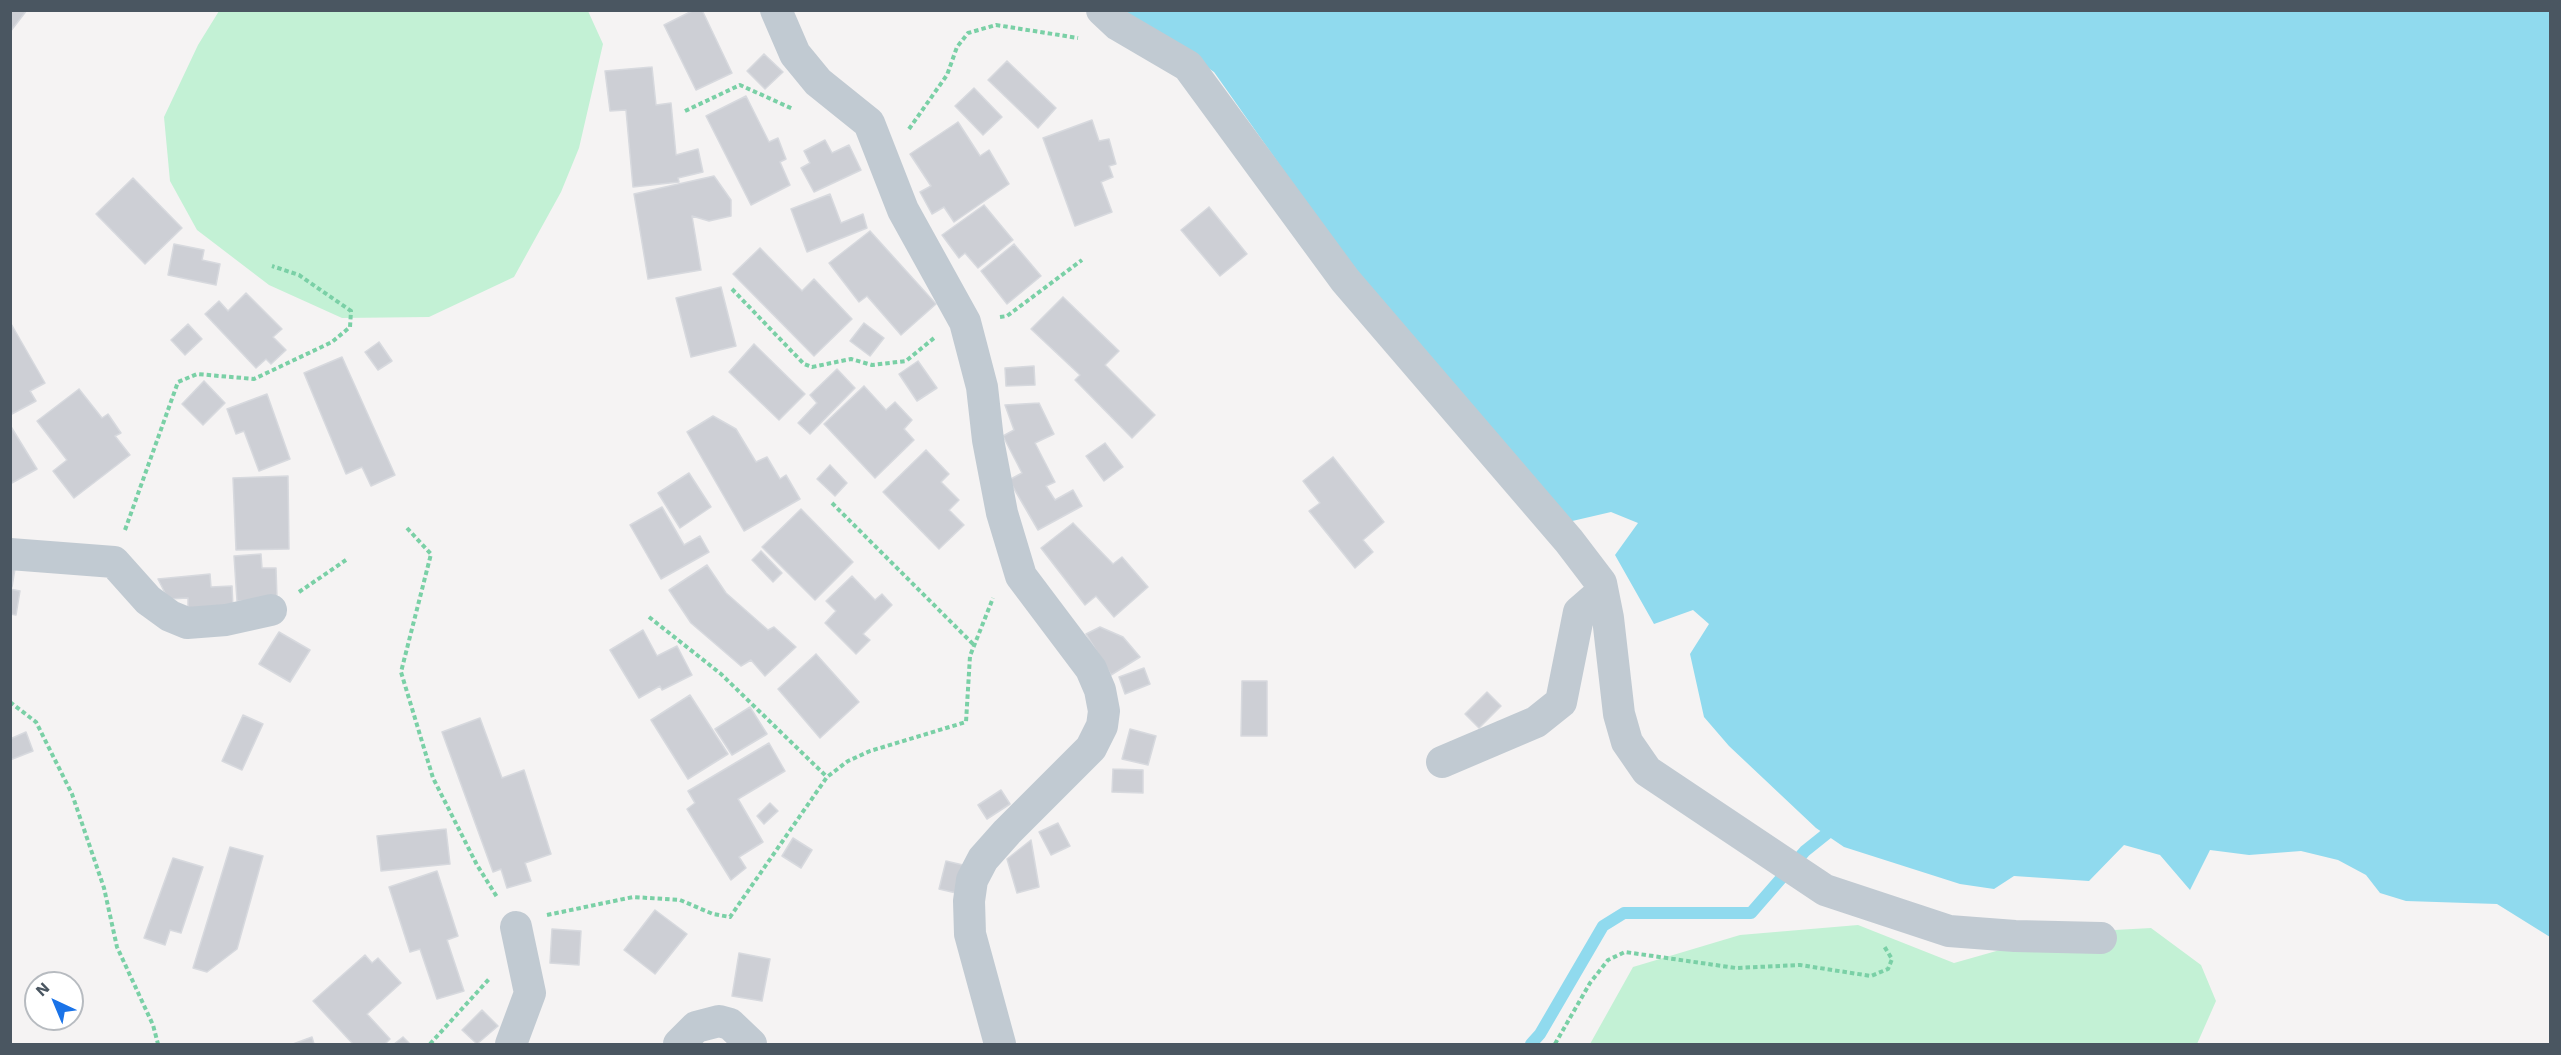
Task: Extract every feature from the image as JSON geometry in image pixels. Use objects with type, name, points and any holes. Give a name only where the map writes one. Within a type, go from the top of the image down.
[{"type":"street","points":[[776,10],[795,54],[818,82],[869,123],[903,210],[961,315],[982,387],[990,450],[1002,513],[1021,576],[1091,669],[1101,690],[1104,711],[1102,726],[1091,748],[1007,832],[983,859],[972,880],[969,901],[970,934],[1000,1044]]},
{"type":"street","points":[[1113,20],[1188,66],[1345,280],[1569,541],[1600,583],[1608,618],[1618,714],[1627,742],[1647,771],[1825,890],[1948,931],[2015,936],[2101,938]]},
{"type":"street","points":[[10,554],[114,562],[148,600],[170,616],[187,623],[226,620],[271,610]]},
{"type":"street","points":[[1442,762],[1536,722],[1561,702],[1579,612],[1602,592]]},
{"type":"street","points":[[511,1044],[530,993],[516,927]]},
{"type":"street","points":[[679,1044],[696,1027],[719,1022],[730,1024],[751,1044]]},
{"type":"path","points":[[876,143],[904,136],[947,75],[957,47],[968,33],[996,25],[1073,38],[1103,36],[1113,20]]},
{"type":"path","points":[[685,111],[740,85],[802,114]]},
{"type":"path","points":[[732,289],[804,364],[812,367],[851,359],[872,365],[906,361],[961,315],[979,322],[1007,316],[1082,260]]},
{"type":"path","points":[[114,562],[178,382],[197,374],[254,379],[332,342],[350,327],[351,311],[299,275],[272,266]]},
{"type":"path","points":[[832,503],[975,646]]},
{"type":"path","points":[[406,528],[431,554],[401,672],[433,778],[477,865],[516,927]]},
{"type":"path","points":[[430,1044],[487,984],[516,927],[551,913],[633,897],[680,900],[713,914],[730,917],[828,777],[848,761],[870,751],[966,722],[970,656],[1013,550]]},
{"type":"path","points":[[271,610],[346,561]]},
{"type":"path","points":[[649,617],[721,674],[828,777]]},
{"type":"path","points":[[10,702],[36,722],[72,794],[104,888],[117,947],[153,1025],[158,1044]]},
{"type":"path","points":[[1555,1044],[1590,983],[1608,960],[1625,952],[1736,968],[1800,965],[1871,976],[1888,969],[1892,959],[1855,900]]},
{"type":"green space","points":[[219,11],[588,11],[603,44],[579,148],[561,192],[514,277],[429,317],[342,318],[269,285],[197,230],[170,181],[164,117],[198,45]]},
{"type":"green space","points":[[1858,925],[1954,963],[2060,933],[2151,928],[2201,965],[2216,1001],[2197,1044],[1590,1044],[1633,967],[1740,935]]},
{"type":"water","points":[[1125,11],[2550,11],[2550,937],[2497,904],[2406,901],[2380,893],[2366,875],[2338,860],[2301,851],[2249,855],[2210,850],[2190,890],[2160,855],[2124,845],[2089,881],[2014,876],[1994,889],[1960,884],[1844,847],[1816,828],[1729,746],[1704,717],[1690,654],[1709,624],[1693,610],[1654,624],[1615,555],[1638,523],[1611,512],[1568,522],[1468,415],[1320,222],[1214,72]]},
{"type":"building","points":[[10,10],[27,10],[10,32]]},
{"type":"building","points":[[694,10],[702,10],[732,73],[696,90],[664,25]]},
{"type":"building","points":[[764,54],[783,72],[765,89],[747,71]]},
{"type":"building","points":[[1007,61],[1056,108],[1038,128],[988,80]]},
{"type":"building","points":[[652,67],[656,105],[671,103],[676,155],[698,149],[703,172],[678,178],[679,182],[633,187],[626,110],[610,111],[605,71]]},
{"type":"building","points":[[974,88],[1002,117],[983,135],[955,106]]},
{"type":"building","points":[[746,96],[769,142],[778,138],[786,159],[780,162],[790,185],[751,205],[706,116]]},
{"type":"building","points":[[1092,120],[1099,141],[1109,139],[1116,164],[1109,166],[1113,177],[1101,182],[1112,212],[1075,226],[1043,138]]},
{"type":"building","points":[[958,122],[980,156],[989,150],[1009,184],[954,222],[944,207],[932,214],[920,192],[931,186],[910,154]]},
{"type":"building","points":[[825,140],[832,153],[849,145],[861,170],[814,192],[801,168],[810,163],[804,151]]},
{"type":"building","points":[[714,176],[731,200],[731,216],[709,221],[692,216],[701,270],[648,279],[634,194]]},
{"type":"building","points":[[133,178],[182,228],[145,264],[96,214]]},
{"type":"building","points":[[830,194],[841,223],[863,214],[867,228],[807,252],[791,209]]},
{"type":"building","points":[[984,205],[1013,240],[978,268],[965,253],[959,258],[942,235]]},
{"type":"building","points":[[1209,207],[1247,254],[1220,276],[1181,230]]},
{"type":"building","points":[[870,231],[936,304],[901,335],[867,296],[859,302],[829,263]]},
{"type":"building","points":[[174,244],[204,250],[202,260],[220,264],[216,285],[168,275]]},
{"type":"building","points":[[1014,244],[1041,276],[1007,304],[981,271]]},
{"type":"building","points":[[760,248],[802,291],[814,279],[852,319],[814,356],[733,274]]},
{"type":"building","points":[[721,287],[736,346],[691,357],[676,298]]},
{"type":"building","points":[[246,293],[282,329],[273,337],[286,350],[271,364],[266,359],[256,368],[205,314],[219,301],[228,311]]},
{"type":"building","points":[[1063,297],[1119,351],[1105,365],[1155,415],[1132,438],[1075,380],[1080,375],[1031,329]]},
{"type":"building","points":[[10,322],[45,383],[30,391],[36,401],[10,415]]},
{"type":"building","points":[[864,323],[884,338],[870,356],[850,341]]},
{"type":"building","points":[[188,324],[202,339],[185,355],[171,340]]},
{"type":"building","points":[[379,342],[392,361],[378,370],[365,352]]},
{"type":"building","points":[[754,344],[805,394],[779,420],[729,372]]},
{"type":"building","points":[[342,357],[395,475],[371,486],[362,467],[346,474],[304,373]]},
{"type":"building","points":[[918,361],[937,388],[917,401],[899,374]]},
{"type":"building","points":[[1034,366],[1035,385],[1006,386],[1005,368]]},
{"type":"building","points":[[837,369],[855,388],[810,434],[798,423],[817,403],[810,395]]},
{"type":"building","points":[[204,381],[225,403],[203,425],[182,404]]},
{"type":"building","points":[[864,386],[886,410],[895,402],[912,420],[904,429],[914,440],[875,478],[824,424]]},
{"type":"building","points":[[79,389],[102,418],[108,414],[121,433],[115,436],[130,455],[74,498],[53,471],[67,460],[37,421]]},
{"type":"building","points":[[267,394],[290,459],[259,471],[244,431],[236,434],[227,409]]},
{"type":"building","points":[[1039,403],[1054,434],[1035,443],[1055,482],[1046,486],[1055,500],[1073,490],[1082,506],[1038,530],[1009,480],[1022,473],[1003,436],[1014,430],[1005,405]]},
{"type":"building","points":[[713,416],[736,429],[756,462],[767,457],[780,479],[786,475],[800,499],[744,531],[687,432]]},
{"type":"building","points":[[10,425],[37,469],[10,484]]},
{"type":"building","points":[[1105,443],[1123,467],[1104,481],[1086,456]]},
{"type":"building","points":[[926,450],[949,474],[941,482],[959,500],[949,510],[964,525],[939,549],[883,492]]},
{"type":"building","points":[[1333,457],[1384,522],[1363,540],[1373,552],[1355,568],[1309,511],[1320,503],[1303,481]]},
{"type":"building","points":[[830,465],[847,483],[835,496],[817,479]]},
{"type":"building","points":[[689,473],[711,507],[680,528],[658,493]]},
{"type":"building","points":[[288,476],[289,549],[236,550],[233,478]]},
{"type":"building","points":[[662,507],[684,545],[700,536],[709,552],[661,579],[630,525]]},
{"type":"building","points":[[801,509],[853,562],[815,600],[762,547]]},
{"type":"building","points":[[1073,523],[1113,564],[1122,557],[1148,587],[1114,617],[1096,596],[1085,605],[1041,548]]},
{"type":"building","points":[[761,551],[782,573],[773,582],[752,560]]},
{"type":"building","points":[[261,554],[262,568],[276,568],[277,599],[237,601],[234,556]]},
{"type":"building","points":[[707,565],[726,593],[768,630],[774,627],[796,647],[765,676],[751,660],[741,666],[691,623],[669,590]]},
{"type":"building","points":[[10,569],[15,569],[12,587],[10,587]]},
{"type":"building","points":[[210,574],[211,587],[232,586],[233,608],[188,609],[188,598],[168,599],[158,579]]},
{"type":"building","points":[[852,576],[875,600],[882,594],[892,605],[863,634],[870,640],[856,654],[825,623],[836,611],[826,601]]},
{"type":"building","points":[[10,589],[20,591],[16,615],[10,614]]},
{"type":"building","points":[[1100,627],[1123,637],[1140,657],[1111,675],[1086,634]]},
{"type":"building","points":[[643,630],[657,656],[677,646],[692,675],[662,690],[660,686],[639,698],[610,650]]},
{"type":"building","points":[[279,632],[310,650],[290,682],[259,664]]},
{"type":"building","points":[[816,654],[859,702],[820,738],[778,689]]},
{"type":"building","points":[[1144,668],[1150,684],[1125,694],[1119,677]]},
{"type":"building","points":[[1242,681],[1267,681],[1267,736],[1241,736]]},
{"type":"building","points":[[1487,692],[1501,706],[1479,728],[1465,714]]},
{"type":"building","points":[[690,695],[728,754],[688,779],[651,720]]},
{"type":"building","points":[[750,707],[767,734],[732,755],[715,729]]},
{"type":"building","points":[[243,715],[263,724],[242,770],[222,761]]},
{"type":"building","points":[[480,718],[502,778],[524,770],[551,854],[525,863],[531,881],[507,888],[501,869],[493,872],[442,732]]},
{"type":"building","points":[[1130,729],[1156,736],[1148,765],[1122,759]]},
{"type":"building","points":[[26,732],[33,751],[10,760],[10,739]]},
{"type":"building","points":[[769,743],[785,771],[738,799],[763,842],[739,857],[746,868],[731,880],[687,809],[695,803],[688,791]]},
{"type":"building","points":[[1113,769],[1143,770],[1143,793],[1112,792]]},
{"type":"building","points":[[1001,790],[1010,804],[987,819],[978,805]]},
{"type":"building","points":[[770,803],[778,811],[764,824],[757,816]]},
{"type":"building","points":[[1058,823],[1070,846],[1051,855],[1039,832]]},
{"type":"building","points":[[446,829],[450,864],[381,871],[377,836]]},
{"type":"building","points":[[793,838],[812,850],[801,868],[782,856]]},
{"type":"building","points":[[1031,840],[1039,887],[1017,893],[1007,859]]},
{"type":"building","points":[[230,847],[263,856],[237,949],[207,972],[193,968]]},
{"type":"building","points":[[173,858],[203,867],[181,933],[170,930],[165,945],[144,938]]},
{"type":"building","points":[[946,861],[963,865],[956,893],[939,889]]},
{"type":"building","points":[[437,871],[458,936],[447,940],[464,991],[437,999],[420,949],[410,952],[389,887]]},
{"type":"building","points":[[655,910],[687,934],[655,974],[624,950]]},
{"type":"building","points":[[552,929],[581,931],[579,965],[550,963]]},
{"type":"building","points":[[739,953],[770,959],[762,1001],[732,996]]},
{"type":"building","points":[[365,955],[372,963],[378,958],[401,983],[367,1014],[390,1039],[385,1044],[353,1044],[313,1001]]},
{"type":"building","points":[[482,1010],[498,1026],[477,1044],[462,1030]]},
{"type":"building","points":[[312,1037],[314,1044],[293,1044]]},
{"type":"building","points":[[403,1037],[410,1044],[394,1044]]},
{"type":"waterway","points":[[1531,1044],[1540,1034],[1603,926],[1624,913],[1751,913],[1805,851],[1835,827]]}]
